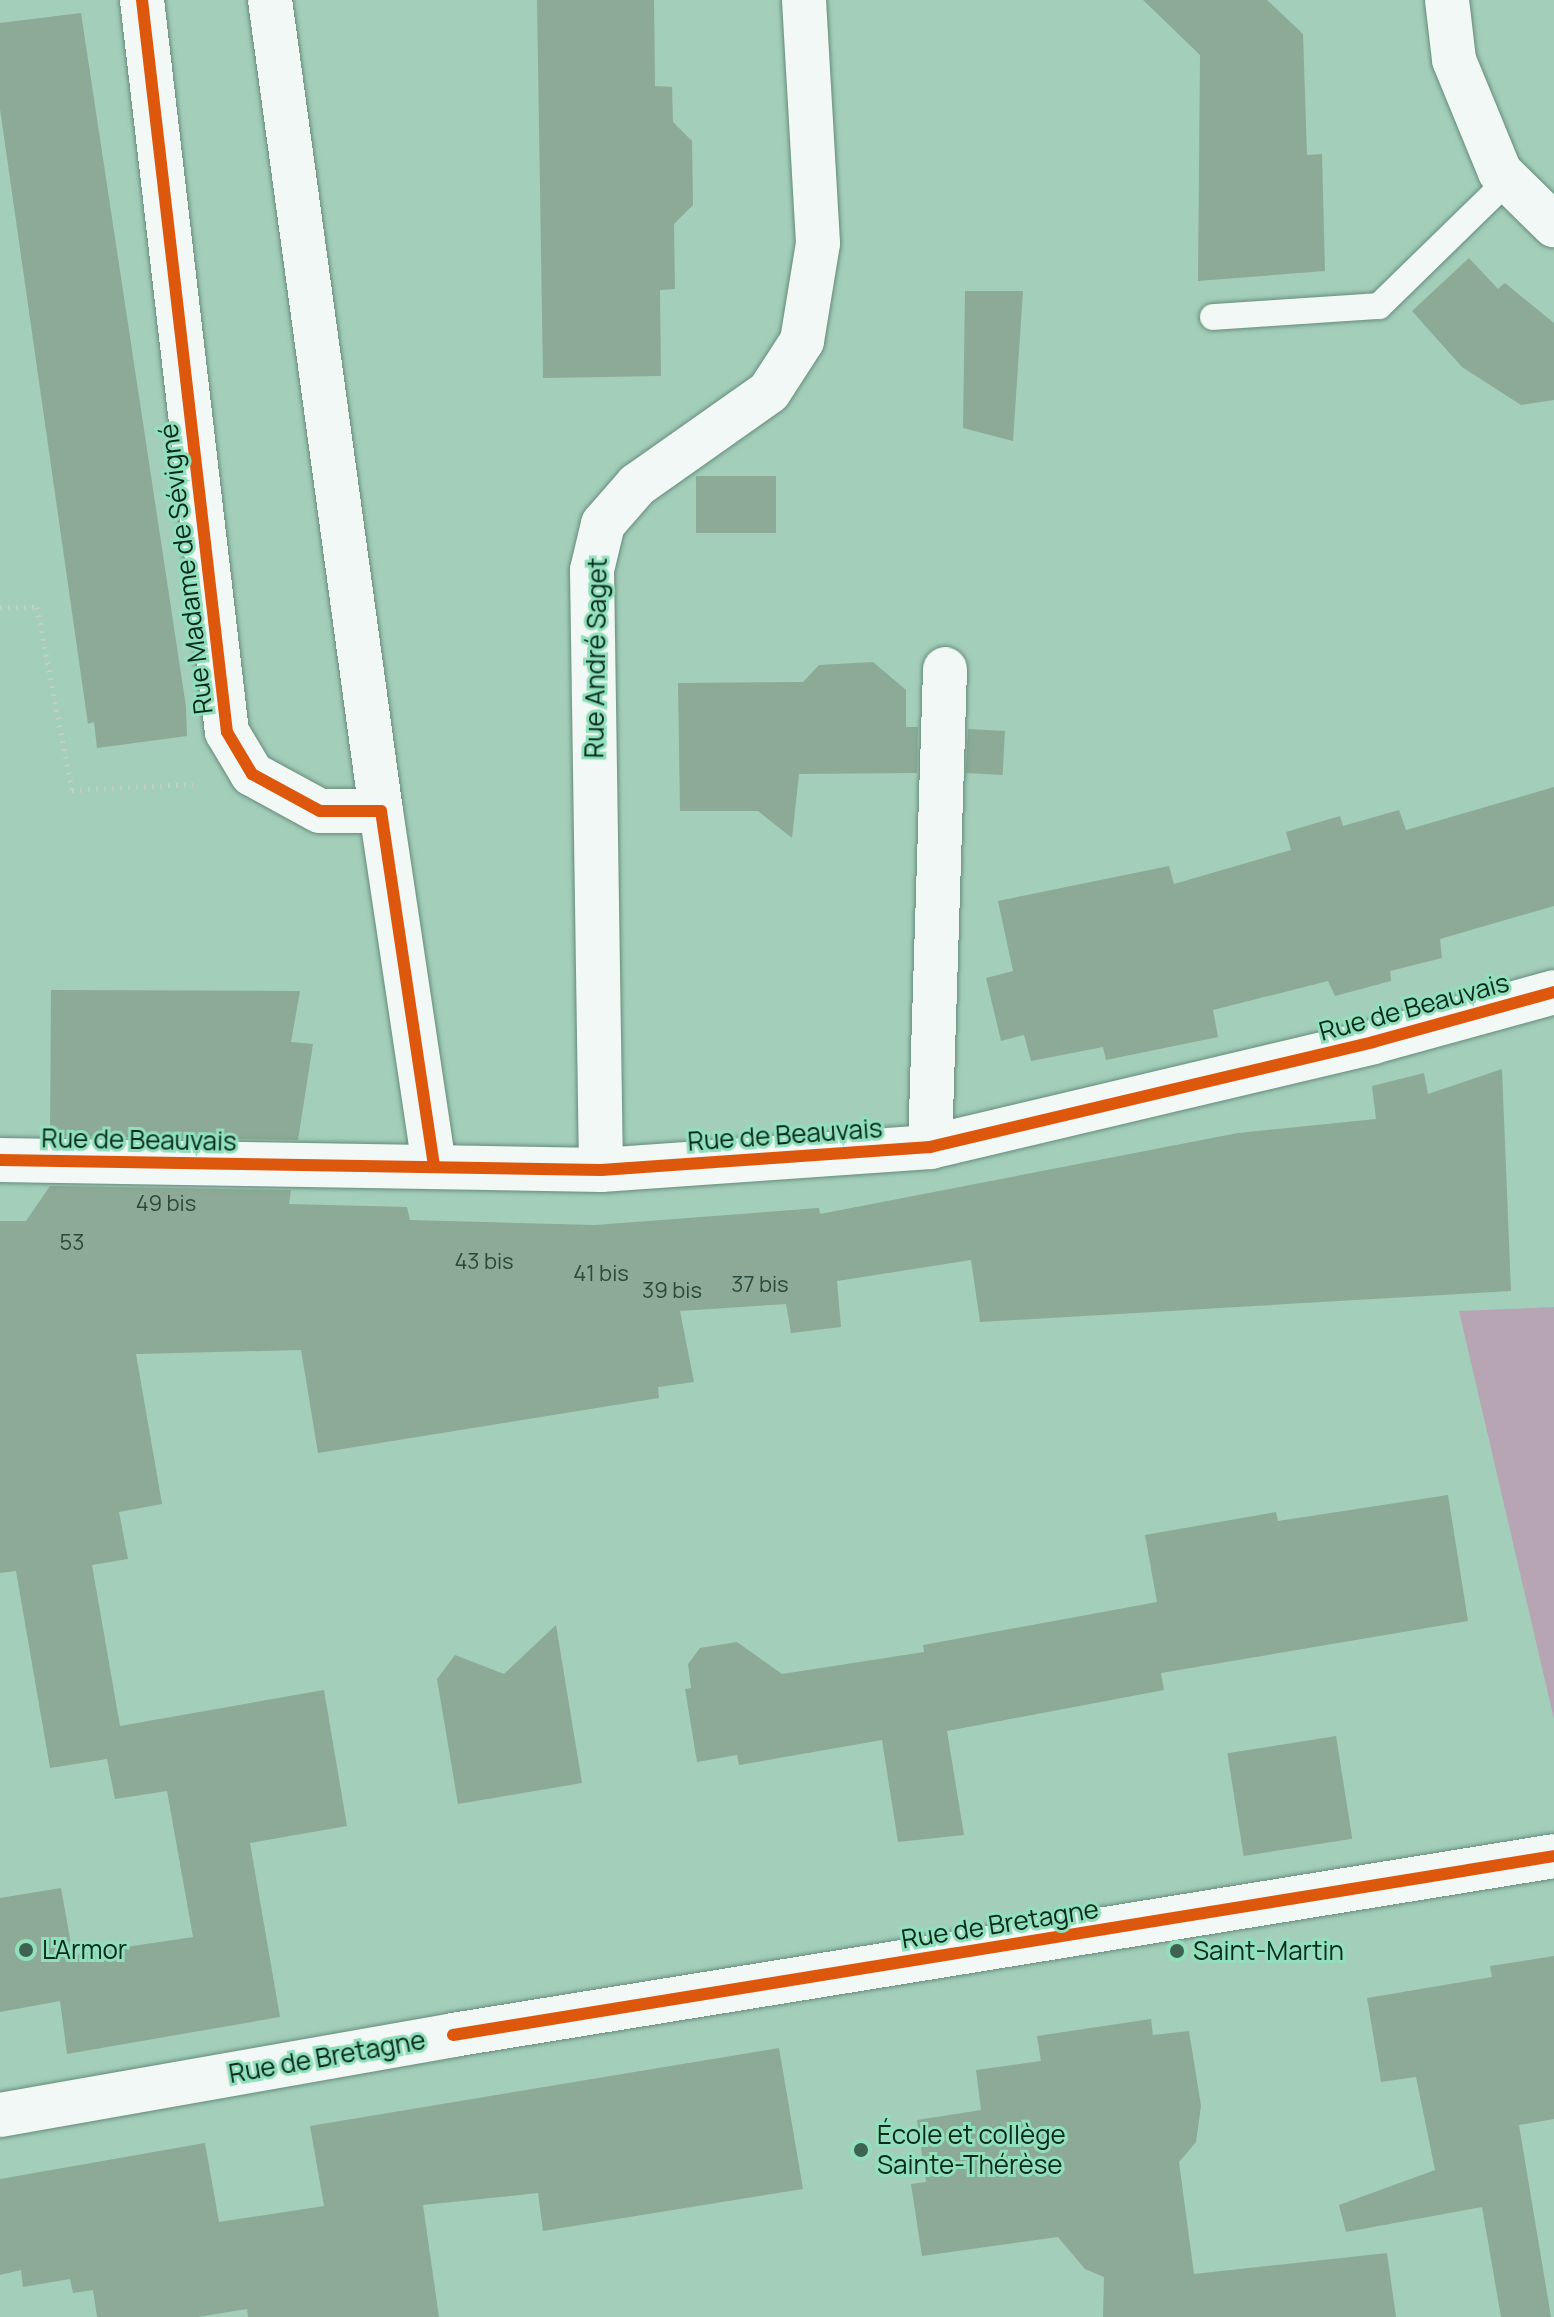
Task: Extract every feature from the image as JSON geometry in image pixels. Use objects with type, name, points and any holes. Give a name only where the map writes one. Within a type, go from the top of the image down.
[{"type":"street","name":"Rue Madame de Sévigné","points":[[142,0],[227,732],[252,774]]},
{"type":"street","points":[[270,0],[381,811],[434,1166]]},
{"type":"street","name":"Rue André Saget","points":[[601,1170],[592,570],[603,524],[637,485],[769,392],[802,341],[818,243],[804,0]]},
{"type":"street","points":[[1447,0],[1454,60],[1508,180],[1554,225]]},
{"type":"street","points":[[930,1147],[945,669]]},
{"type":"street","points":[[252,774],[320,811],[381,811]]},
{"type":"street","name":"Rue de Beauvais","points":[[0,1160],[601,1170],[930,1147],[1373,1042],[1554,992]]},
{"type":"street","name":"Rue de Bretagne","points":[[0,2115],[453,2035],[1554,1856]]},
{"type":"lane","points":[[1213,317],[1379,306],[1508,180]]},
{"type":"path","points":[[0,607],[37,607],[72,790],[229,782],[252,774]]},
{"type":"shaded area","points":[[1554,1307],[1554,1719],[1459,1311]]},
{"type":"building","points":[[537,0],[654,0],[655,86],[672,87],[673,122],[692,141],[693,205],[674,224],[675,289],[660,290],[661,376],[543,378]]},
{"type":"building","points":[[1143,0],[1267,0],[1303,34],[1307,155],[1322,154],[1325,271],[1198,281],[1200,55]]},
{"type":"building","points":[[81,13],[186,707],[187,736],[97,748],[94,722],[88,724],[0,109],[0,23]]},
{"type":"building","points":[[1469,258],[1498,289],[1505,283],[1554,323],[1554,400],[1521,405],[1462,367],[1412,311]]},
{"type":"building","points":[[965,291],[1023,291],[1013,441],[963,428]]},
{"type":"building","points":[[696,476],[776,476],[776,533],[696,533]]},
{"type":"building","points":[[873,662],[906,690],[906,727],[918,727],[917,773],[799,774],[792,838],[758,811],[680,811],[678,683],[803,682],[819,665]]},
{"type":"building","points":[[968,729],[1005,731],[1003,775],[966,773]]},
{"type":"building","points":[[1554,787],[1554,906],[1440,939],[1442,958],[1390,971],[1391,981],[1335,996],[1328,981],[1213,1010],[1218,1037],[1106,1060],[1103,1047],[1031,1061],[1024,1035],[1001,1041],[986,978],[1013,971],[998,901],[1169,866],[1174,884],[1291,850],[1286,832],[1340,816],[1343,826],[1399,810],[1406,830]]},
{"type":"building","points":[[51,990],[300,991],[291,1042],[313,1044],[298,1140],[50,1136]]},
{"type":"building","points":[[1502,1069],[1511,1291],[980,1322],[971,1260],[837,1281],[841,1327],[791,1333],[786,1304],[680,1311],[694,1382],[658,1387],[659,1398],[318,1453],[301,1350],[136,1354],[162,1504],[119,1512],[128,1559],[92,1565],[120,1726],[324,1690],[347,1826],[250,1843],[280,2017],[67,2054],[60,2001],[0,2012],[0,1898],[61,1888],[73,1955],[193,1937],[167,1791],[115,1799],[107,1759],[50,1768],[16,1571],[0,1573],[0,1221],[26,1221],[50,1186],[291,1190],[289,1204],[407,1207],[410,1220],[595,1225],[819,1208],[820,1214],[1238,1133],[1376,1119],[1372,1086],[1424,1073],[1428,1094]]},
{"type":"building","points":[[1448,1495],[1468,1621],[1161,1673],[1164,1690],[947,1731],[964,1835],[898,1842],[882,1740],[739,1765],[737,1755],[697,1762],[685,1689],[691,1688],[688,1664],[700,1648],[737,1642],[782,1674],[924,1652],[923,1645],[1157,1602],[1145,1535],[1276,1512],[1278,1521]]},
{"type":"building","points":[[556,1625],[582,1783],[458,1804],[437,1679],[455,1655],[504,1674]]},
{"type":"building","points":[[1336,1736],[1352,1839],[1244,1856],[1227,1753]]},
{"type":"building","points":[[1554,1956],[1554,2119],[1519,2125],[1551,2317],[1501,2317],[1482,2207],[1346,2232],[1339,2205],[1435,2170],[1416,2077],[1381,2082],[1367,1998],[1492,1977],[1490,1966]]},
{"type":"building","points":[[1151,2019],[1153,2035],[1189,2031],[1201,2106],[1196,2142],[1179,2162],[1194,2274],[1387,2253],[1396,2317],[1103,2317],[1104,2277],[1085,2269],[1058,2237],[922,2256],[911,2184],[926,2182],[917,2120],[981,2110],[976,2070],[1041,2061],[1037,2036]]},
{"type":"building","points":[[779,2048],[803,2189],[543,2231],[538,2193],[423,2205],[439,2317],[248,2317],[247,2309],[198,2317],[97,2317],[93,2290],[73,2293],[70,2279],[23,2287],[21,2270],[0,2275],[0,2179],[205,2143],[219,2222],[324,2206],[310,2126]]},
{"type":"cycle path","points":[[142,0],[227,732],[252,774],[320,811],[381,811],[434,1166]]},
{"type":"cycle path","points":[[0,1160],[601,1170],[930,1147],[1373,1042],[1554,992]]},
{"type":"cycle path","points":[[453,2035],[1554,1856]]},
{"type":"place","name":"L'Armor","points":[[26,1950]]},
{"type":"place","name":"Saint-Martin","points":[[1177,1951]]},
{"type":"place","name":"École et collège Sainte-Thérèse","points":[[861,2150]]}]
